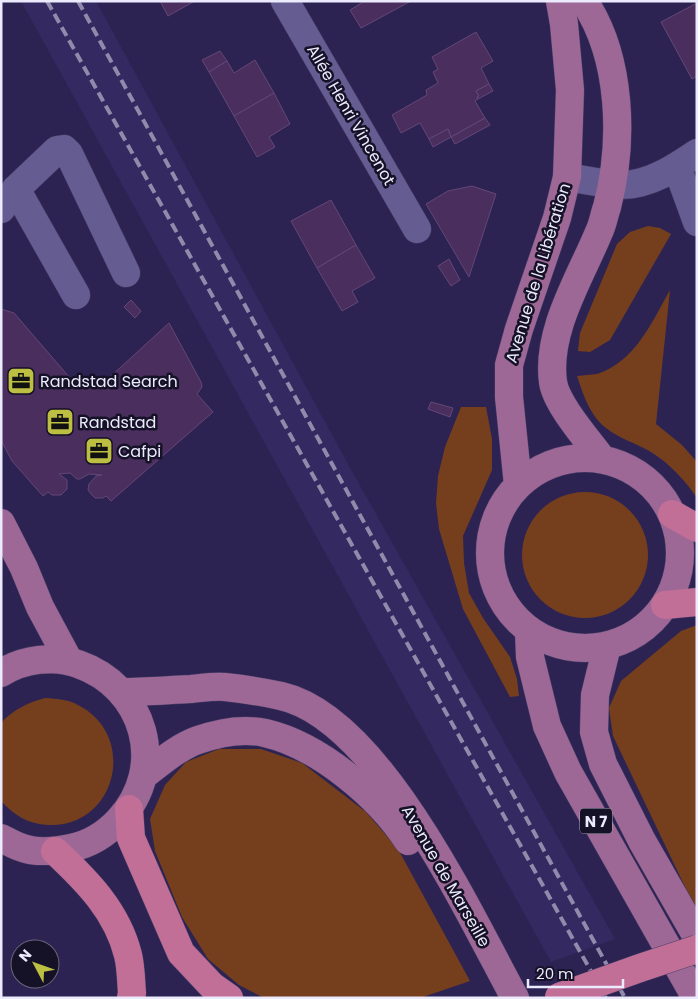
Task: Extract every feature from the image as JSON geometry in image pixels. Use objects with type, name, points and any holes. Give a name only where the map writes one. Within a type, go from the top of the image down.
[{"type":"highway","points":[[672,514],[697,528]]},
{"type":"highway","points":[[665,605],[697,602]]},
{"type":"highway","points":[[129,809],[131,838],[181,953],[212,986],[229,998]]},
{"type":"highway","points":[[55,851],[96,891],[117,924],[128,955],[131,998]]},
{"type":"highway","points":[[640,968],[697,937]]},
{"type":"highway","points":[[556,998],[697,950]]},
{"type":"main road","name":"Avenue de la Libération","points":[[518,485],[508,397],[509,365],[519,329],[557,218],[567,177],[570,90],[560,1]]},
{"type":"main road","points":[[584,1],[593,14],[609,57],[616,99],[618,146],[613,184],[600,230],[556,333],[553,384],[562,404],[602,459]]},
{"type":"main road","points":[[572,458],[602,459],[624,465],[644,477],[660,494],[672,514],[679,536],[680,560],[675,583],[665,605],[649,623],[629,637],[607,646],[580,648],[553,643],[529,631],[509,612],[500,596],[489,560],[492,533],[501,507],[518,485],[543,467],[572,458]]},
{"type":"main road","points":[[1,523],[24,568],[40,607],[69,660]]},
{"type":"main road","name":"N 7","points":[[529,631],[530,657],[547,726],[568,772],[696,998]]},
{"type":"main road","name":"N 7","points":[[607,646],[595,696],[594,732],[603,764],[642,841],[697,937]]},
{"type":"main road","points":[[1,673],[10,667],[40,659],[69,660],[89,667],[107,678],[122,692],[135,711],[143,731],[145,753],[144,776],[138,793],[129,809],[109,830],[101,835],[84,845],[55,851],[14,854],[1,838]]},
{"type":"main road","name":"Avenue de Marseille","points":[[122,692],[223,687],[282,696],[313,709],[344,732],[404,803],[439,859],[515,998]]},
{"type":"main road","name":"Avenue de Marseille","points":[[144,776],[181,749],[196,741],[230,732],[247,731],[284,738],[315,755],[363,790],[396,822],[422,863],[496,998]]},
{"type":"street","name":"Allée Henri Vincenot","points":[[285,1],[417,229]]},
{"type":"street","points":[[76,295],[9,199],[57,150],[64,149],[69,154],[126,273]]},
{"type":"street","points":[[567,177],[624,185],[648,180],[687,160],[697,222]]},
{"type":"shaded area","points":[[21,1],[96,1],[349,466],[615,939],[551,962]]},
{"type":"shaded area","points":[[648,226],[660,228],[671,234],[610,340],[590,352],[578,351],[580,333],[617,244],[630,232]]},
{"type":"shaded area","points":[[670,290],[656,424],[682,445],[697,462],[697,498],[682,478],[664,461],[651,452],[615,434],[596,418],[583,393],[577,376],[597,374],[610,368],[632,351],[641,340]]},
{"type":"shaded area","points":[[461,407],[486,407],[492,439],[492,470],[463,536],[464,563],[469,593],[483,618],[510,657],[517,679],[519,696],[510,697],[463,609],[439,529],[436,503],[438,476],[445,447]]},
{"type":"shaded area","points":[[585,492],[609,497],[630,510],[643,531],[648,555],[643,579],[630,600],[609,613],[585,618],[561,613],[540,600],[527,579],[522,555],[527,531],[540,510],[561,497]]},
{"type":"shaded area","points":[[697,625],[696,910],[613,736],[609,708],[621,681],[681,631]]},
{"type":"shaded area","points":[[45,698],[74,703],[97,719],[109,737],[113,757],[111,778],[103,797],[90,812],[71,822],[48,825],[34,823],[22,818],[1,801],[1,723],[21,707]]},
{"type":"shaded area","points":[[219,749],[261,749],[302,763],[366,812],[398,849],[470,981],[420,998],[264,998],[239,985],[208,959],[182,917],[155,851],[150,819],[165,785],[186,762]]},
{"type":"building","points":[[160,1],[193,1],[193,2],[168,16]]},
{"type":"building","points":[[365,1],[411,1],[361,28],[350,10]]},
{"type":"building","points":[[697,3],[697,76],[692,79],[661,22]]},
{"type":"building","points":[[476,32],[493,61],[481,68],[489,84],[476,91],[479,96],[475,101],[485,118],[451,137],[448,129],[429,139],[420,123],[401,133],[392,115],[427,95],[426,90],[438,83],[433,72],[438,69],[432,57]]},
{"type":"building","points":[[220,51],[227,61],[209,72],[202,60]]},
{"type":"building","points":[[255,60],[274,93],[234,116],[209,72],[227,61],[234,73]]},
{"type":"building","points":[[489,84],[493,91],[478,99],[477,97],[479,96],[476,91]]},
{"type":"building","points":[[274,93],[290,124],[269,137],[275,147],[257,157],[234,116]]},
{"type":"building","points":[[485,118],[490,125],[455,144],[451,137]]},
{"type":"building","points":[[448,129],[451,137],[433,147],[429,139]]},
{"type":"building","points":[[472,186],[496,194],[469,277],[426,204],[448,191]]},
{"type":"building","points":[[331,200],[356,245],[317,268],[291,221]]},
{"type":"building","points":[[356,245],[375,278],[352,291],[358,302],[342,311],[317,268]]},
{"type":"building","points":[[449,259],[460,280],[451,286],[438,266]]},
{"type":"building","points":[[131,300],[141,311],[135,318],[124,307]]},
{"type":"building","points":[[1,309],[14,313],[76,385],[87,381],[97,389],[169,323],[201,382],[202,387],[197,394],[213,412],[111,501],[106,496],[95,498],[91,494],[88,490],[89,484],[96,476],[102,475],[89,474],[77,479],[70,473],[59,474],[67,480],[67,489],[61,495],[52,495],[48,492],[43,496],[12,461],[1,440]]},
{"type":"building","points":[[431,402],[453,408],[450,417],[428,409]]},
{"type":"railway","points":[[47,1],[606,998]]},
{"type":"railway","points":[[78,1],[625,998]]},
{"type":"place","name":"Randstad Search","points":[[21,381]]},
{"type":"place","name":"Randstad","points":[[60,422]]},
{"type":"place","name":"Cafpi","points":[[99,451]]}]
